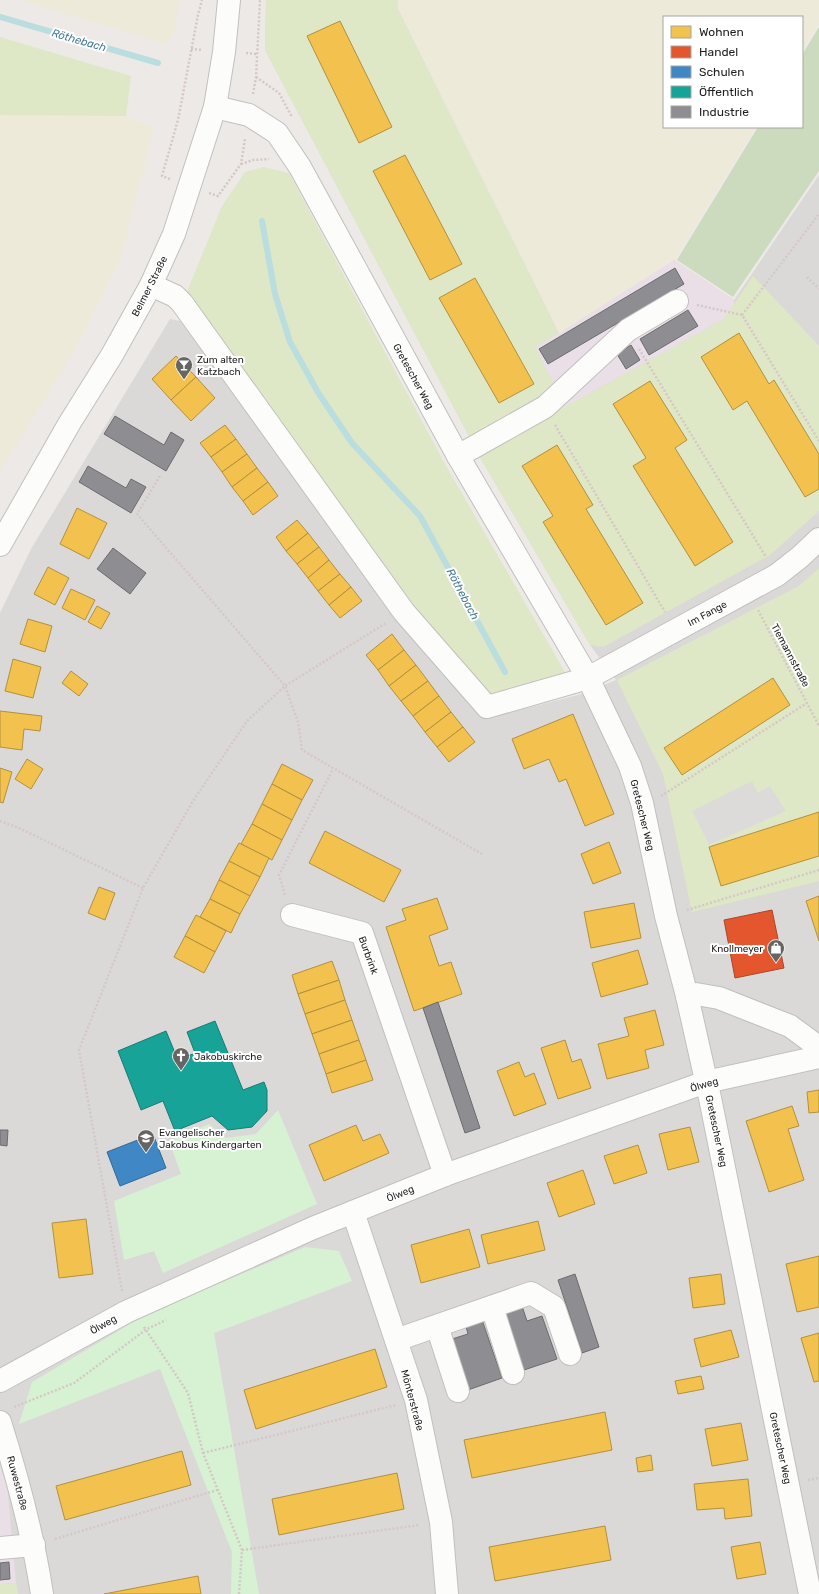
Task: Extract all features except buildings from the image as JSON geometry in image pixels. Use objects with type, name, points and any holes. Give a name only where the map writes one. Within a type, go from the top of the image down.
[{"type":"street","name":"Belmer Straße","points":[[0,545],[69,424],[112,355],[150,285],[174,234],[215,107],[224,52],[229,0]]},
{"type":"street","name":"Gretescher Weg","points":[[215,107],[249,115],[277,133],[300,167],[458,456],[588,678],[630,766],[642,803],[666,916],[687,996],[706,1082],[810,1594]]},
{"type":"street","points":[[150,285],[175,296],[182,303],[404,612],[487,708],[588,678]]},
{"type":"street","points":[[458,456],[544,407],[628,330],[678,301]]},
{"type":"street","name":"Im Fange","points":[[588,678],[675,630],[749,592],[777,575],[819,539]]},
{"type":"street","name":"Burbrink","points":[[292,916],[362,933],[445,1175]]},
{"type":"street","points":[[687,996],[696,994],[719,998],[790,1026],[802,1033],[819,1051]]},
{"type":"street","name":"Ölweg","points":[[0,1381],[126,1312],[313,1228],[445,1175],[706,1082],[819,1057]]},
{"type":"street","name":"Mönterstraße","points":[[352,1212],[416,1400],[441,1522],[447,1594]]},
{"type":"street","points":[[396,1340],[531,1293],[554,1307],[570,1354]]},
{"type":"street","points":[[492,1307],[513,1373]]},
{"type":"street","points":[[437,1326],[458,1392]]},
{"type":"street","name":"Ruwestraße","points":[[4,1416],[34,1545],[42,1594]]},
{"type":"street","points":[[0,1548],[34,1545]]},
{"type":"path","points":[[162,176],[178,120],[202,0]]},
{"type":"path","points":[[260,0],[256,77],[279,93],[292,115]]},
{"type":"path","points":[[218,196],[240,164],[253,160],[268,159]]},
{"type":"path","points":[[742,315],[819,214]]},
{"type":"path","points":[[807,277],[819,289]]},
{"type":"path","points":[[678,301],[742,315],[819,441]]},
{"type":"path","points":[[628,330],[777,575]]},
{"type":"path","points":[[544,407],[675,630]]},
{"type":"path","points":[[160,476],[137,514],[285,686],[298,722],[302,750],[482,854]]},
{"type":"path","name":"Tiemannstraße","points":[[749,592],[807,703],[818,720],[819,726]]},
{"type":"path","points":[[239,1594],[242,1550],[203,1453],[188,1393],[147,1329],[126,1312],[79,1050],[143,888],[193,801],[247,721],[285,686],[404,612]]},
{"type":"path","points":[[642,803],[663,795],[807,703]]},
{"type":"path","points":[[292,916],[279,875],[333,769]]},
{"type":"path","points":[[0,821],[19,828],[143,888]]},
{"type":"path","points":[[666,916],[819,870]]},
{"type":"path","points":[[4,1416],[74,1383],[147,1329]]},
{"type":"path","points":[[203,1453],[416,1400]]},
{"type":"path","points":[[34,1545],[217,1490]]},
{"type":"path","points":[[242,1550],[441,1522]]},
{"type":"shaded area","points":[[20,0],[180,0],[173,37],[163,43]]},
{"type":"shaded area","points":[[266,0],[398,0],[398,9],[559,333],[674,260],[734,300],[819,175],[819,1594],[0,1594],[0,613],[31,549],[170,319],[180,321],[398,621],[485,719],[582,694],[616,680],[590,645],[481,459],[265,50]]},
{"type":"shaded area","points":[[398,0],[819,0],[819,22],[803,48],[803,16],[663,16],[663,128],[754,128],[674,260],[559,333],[398,9]]},
{"type":"shaded area","points":[[0,115],[126,116],[154,128],[121,258],[73,354],[0,472]]},
{"type":"shaded area","points":[[674,260],[734,300],[734,305],[724,319],[565,407],[535,347]]},
{"type":"shaded area","points":[[752,781],[758,793],[770,786],[786,811],[709,845],[692,811]]},
{"type":"shaded area","points":[[0,1465],[7,1484],[16,1583],[0,1584]]},
{"type":"green space","points":[[266,0],[398,0],[398,9],[559,333],[535,347],[565,407],[724,319],[753,276],[819,346],[819,511],[770,555],[603,647],[590,645],[481,459],[265,50]]},
{"type":"green space","points":[[819,27],[819,171],[733,297],[677,260],[757,128],[803,128],[803,53]]},
{"type":"green space","points":[[0,37],[131,76],[126,116],[0,115]]},
{"type":"green space","points":[[264,167],[289,173],[445,464],[566,674],[490,697],[411,602],[186,294],[222,206],[245,172]]},
{"type":"green space","points":[[819,568],[819,881],[692,912],[663,774],[617,680],[799,586]]},
{"type":"green space","points":[[278,1110],[317,1204],[163,1273],[154,1251],[124,1260],[114,1201],[181,1174],[169,1141],[209,1124],[226,1138],[256,1134]]},
{"type":"green space","points":[[305,1247],[339,1251],[352,1281],[214,1333],[259,1594],[231,1594],[232,1552],[160,1369],[19,1424],[32,1382],[147,1314]]},
{"type":"green space","points":[[16,1583],[18,1594],[0,1594],[0,1584]]},
{"type":"waterway","name":"Röthebach","points":[[0,17],[158,63]]},
{"type":"waterway","points":[[262,221],[275,294],[290,342],[319,394],[352,443],[420,516],[505,672]]},
{"type":"place","name":"Zum alten Katzbach","points":[[184,380]]},
{"type":"place","name":"Knollmeyer","points":[[776,963]]},
{"type":"place","name":"Jakobuskirche","points":[[181,1071]]},
{"type":"place","name":"Evangelischer Jakobus Kindergarten","points":[[146,1153]]}]
